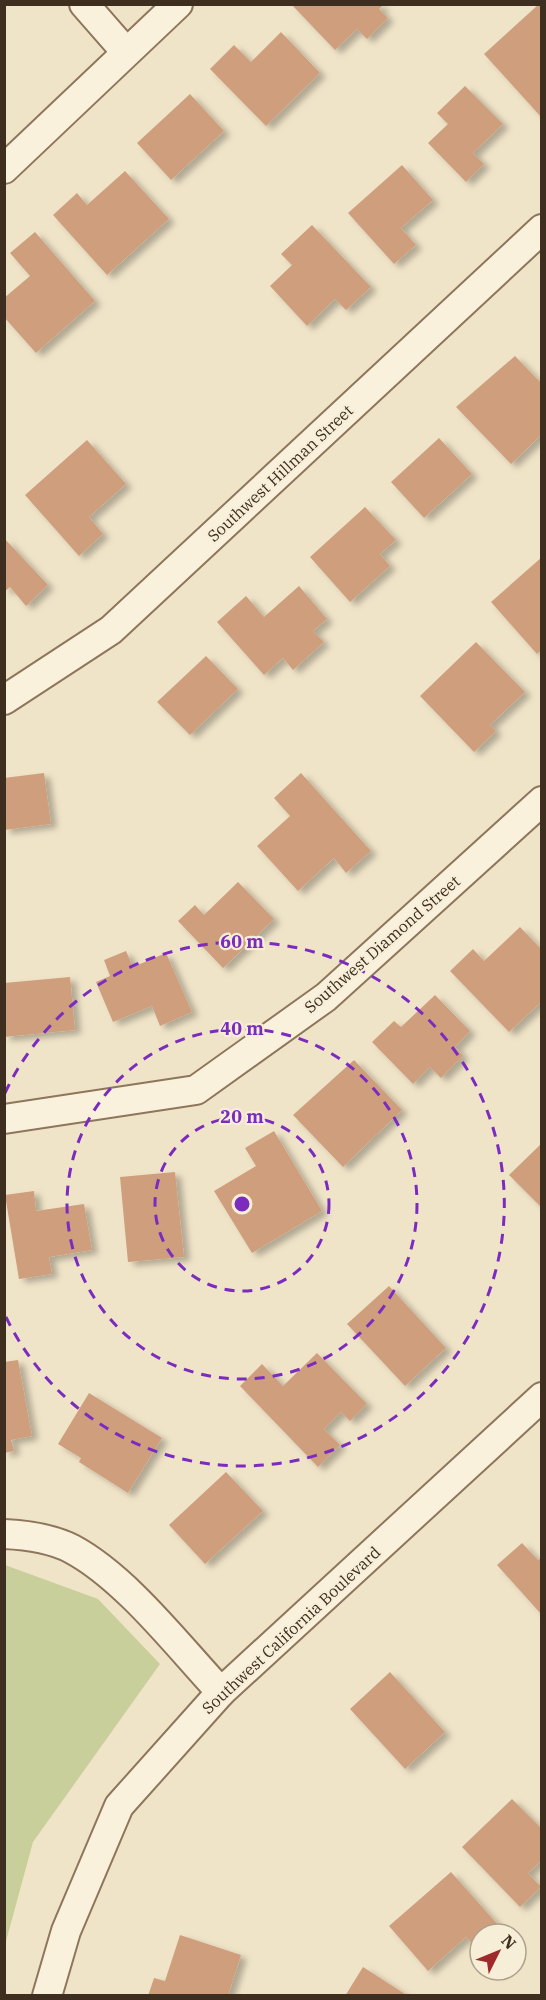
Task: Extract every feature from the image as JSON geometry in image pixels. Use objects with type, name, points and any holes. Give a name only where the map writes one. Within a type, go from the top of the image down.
[{"type":"street","points":[[84,4],[126,52]]},
{"type":"street","points":[[4,169],[178,4]]},
{"type":"street","name":"Southwest Hillman Street","points":[[4,700],[111,630],[542,229]]},
{"type":"street","name":"Southwest Diamond Street","points":[[4,1119],[196,1090],[326,997],[542,801]]},
{"type":"street","name":"Southwest California Boulevard","points":[[47,1995],[66,1931],[119,1806],[221,1692],[542,1397]]},
{"type":"street","points":[[4,1534],[41,1539],[69,1548],[97,1565],[130,1595],[221,1692]]},
{"type":"green space","points":[[5,1565],[98,1599],[160,1664],[33,1842],[5,1945]]},
{"type":"building","points":[[291,4],[384,4],[379,9],[388,18],[367,39],[357,29],[335,50]]},
{"type":"building","points":[[539,4],[542,4],[542,118],[484,54]]},
{"type":"building","points":[[281,32],[320,73],[266,126],[210,69],[234,45],[251,62]]},
{"type":"building","points":[[465,86],[503,124],[473,153],[484,164],[466,182],[428,143],[448,124],[437,113]]},
{"type":"building","points":[[190,94],[224,131],[171,180],[137,143]]},
{"type":"building","points":[[402,165],[433,200],[401,228],[416,245],[394,264],[348,213]]},
{"type":"building","points":[[125,171],[169,219],[107,275],[53,215],[77,193],[87,205]]},
{"type":"building","points":[[312,225],[371,287],[346,310],[335,299],[307,326],[270,286],[292,265],[281,254]]},
{"type":"building","points":[[35,232],[95,301],[36,353],[4,317],[4,298],[30,276],[10,253]]},
{"type":"building","points":[[515,356],[542,384],[542,434],[511,464],[456,407]]},
{"type":"building","points":[[439,438],[472,474],[424,518],[391,482]]},
{"type":"building","points":[[87,440],[126,484],[89,517],[103,534],[79,556],[25,495]]},
{"type":"building","points":[[365,507],[396,540],[380,554],[390,566],[350,602],[310,557]]},
{"type":"building","points":[[4,538],[48,585],[26,606],[10,587],[4,592]]},
{"type":"building","points":[[542,557],[542,650],[537,654],[491,602]]},
{"type":"building","points":[[299,586],[327,619],[313,631],[324,642],[293,670],[283,658],[264,675],[217,622],[246,596],[264,617]]},
{"type":"building","points":[[476,642],[525,692],[490,725],[496,731],[474,752],[420,696]]},
{"type":"building","points":[[206,656],[238,689],[190,735],[157,702]]},
{"type":"building","points":[[44,773],[51,824],[4,830],[4,778]]},
{"type":"building","points":[[301,773],[371,851],[346,873],[334,858],[298,891],[257,846],[290,816],[274,798]]},
{"type":"building","points":[[238,882],[274,919],[223,968],[178,921],[195,905],[204,915]]},
{"type":"building","points":[[520,927],[542,950],[542,1001],[509,1032],[450,971],[473,949],[484,961]]},
{"type":"building","points":[[126,951],[133,967],[166,953],[192,1012],[160,1026],[152,1006],[113,1022],[96,982],[110,976],[104,960]]},
{"type":"building","points":[[70,977],[75,1030],[4,1037],[4,983]]},
{"type":"building","points":[[435,995],[470,1031],[455,1047],[463,1056],[441,1078],[430,1067],[413,1084],[372,1042],[394,1021],[401,1027]]},
{"type":"building","points":[[354,1060],[402,1110],[343,1167],[293,1115]]},
{"type":"building","points":[[274,1131],[322,1211],[252,1253],[214,1191],[256,1166],[245,1148]]},
{"type":"building","points":[[542,1143],[542,1208],[509,1175]]},
{"type":"building","points":[[175,1172],[184,1257],[128,1262],[120,1177]]},
{"type":"building","points":[[34,1191],[36,1211],[84,1204],[92,1250],[49,1257],[52,1274],[19,1279],[5,1195]]},
{"type":"building","points":[[389,1286],[446,1348],[405,1386],[347,1324]]},
{"type":"building","points":[[317,1353],[367,1404],[350,1421],[341,1412],[324,1429],[340,1445],[318,1467],[240,1386],[262,1364],[283,1386]]},
{"type":"building","points":[[18,1360],[32,1436],[11,1440],[14,1451],[4,1453],[4,1362]]},
{"type":"building","points":[[89,1393],[162,1438],[128,1493],[79,1462],[81,1458],[58,1444]]},
{"type":"building","points":[[226,1472],[263,1511],[205,1564],[169,1525]]},
{"type":"building","points":[[522,1543],[538,1560],[542,1557],[542,1615],[497,1565]]},
{"type":"building","points":[[390,1672],[445,1732],[405,1769],[350,1709]]},
{"type":"building","points":[[512,1799],[542,1829],[542,1860],[528,1873],[541,1887],[520,1907],[462,1847]]},
{"type":"building","points":[[451,1872],[495,1922],[468,1922],[468,1939],[466,1937],[428,1971],[389,1926]]},
{"type":"building","points":[[180,1935],[241,1955],[228,1996],[148,1996],[154,1978],[165,1981]]},
{"type":"building","points":[[363,1967],[408,1996],[345,1996]]}]
